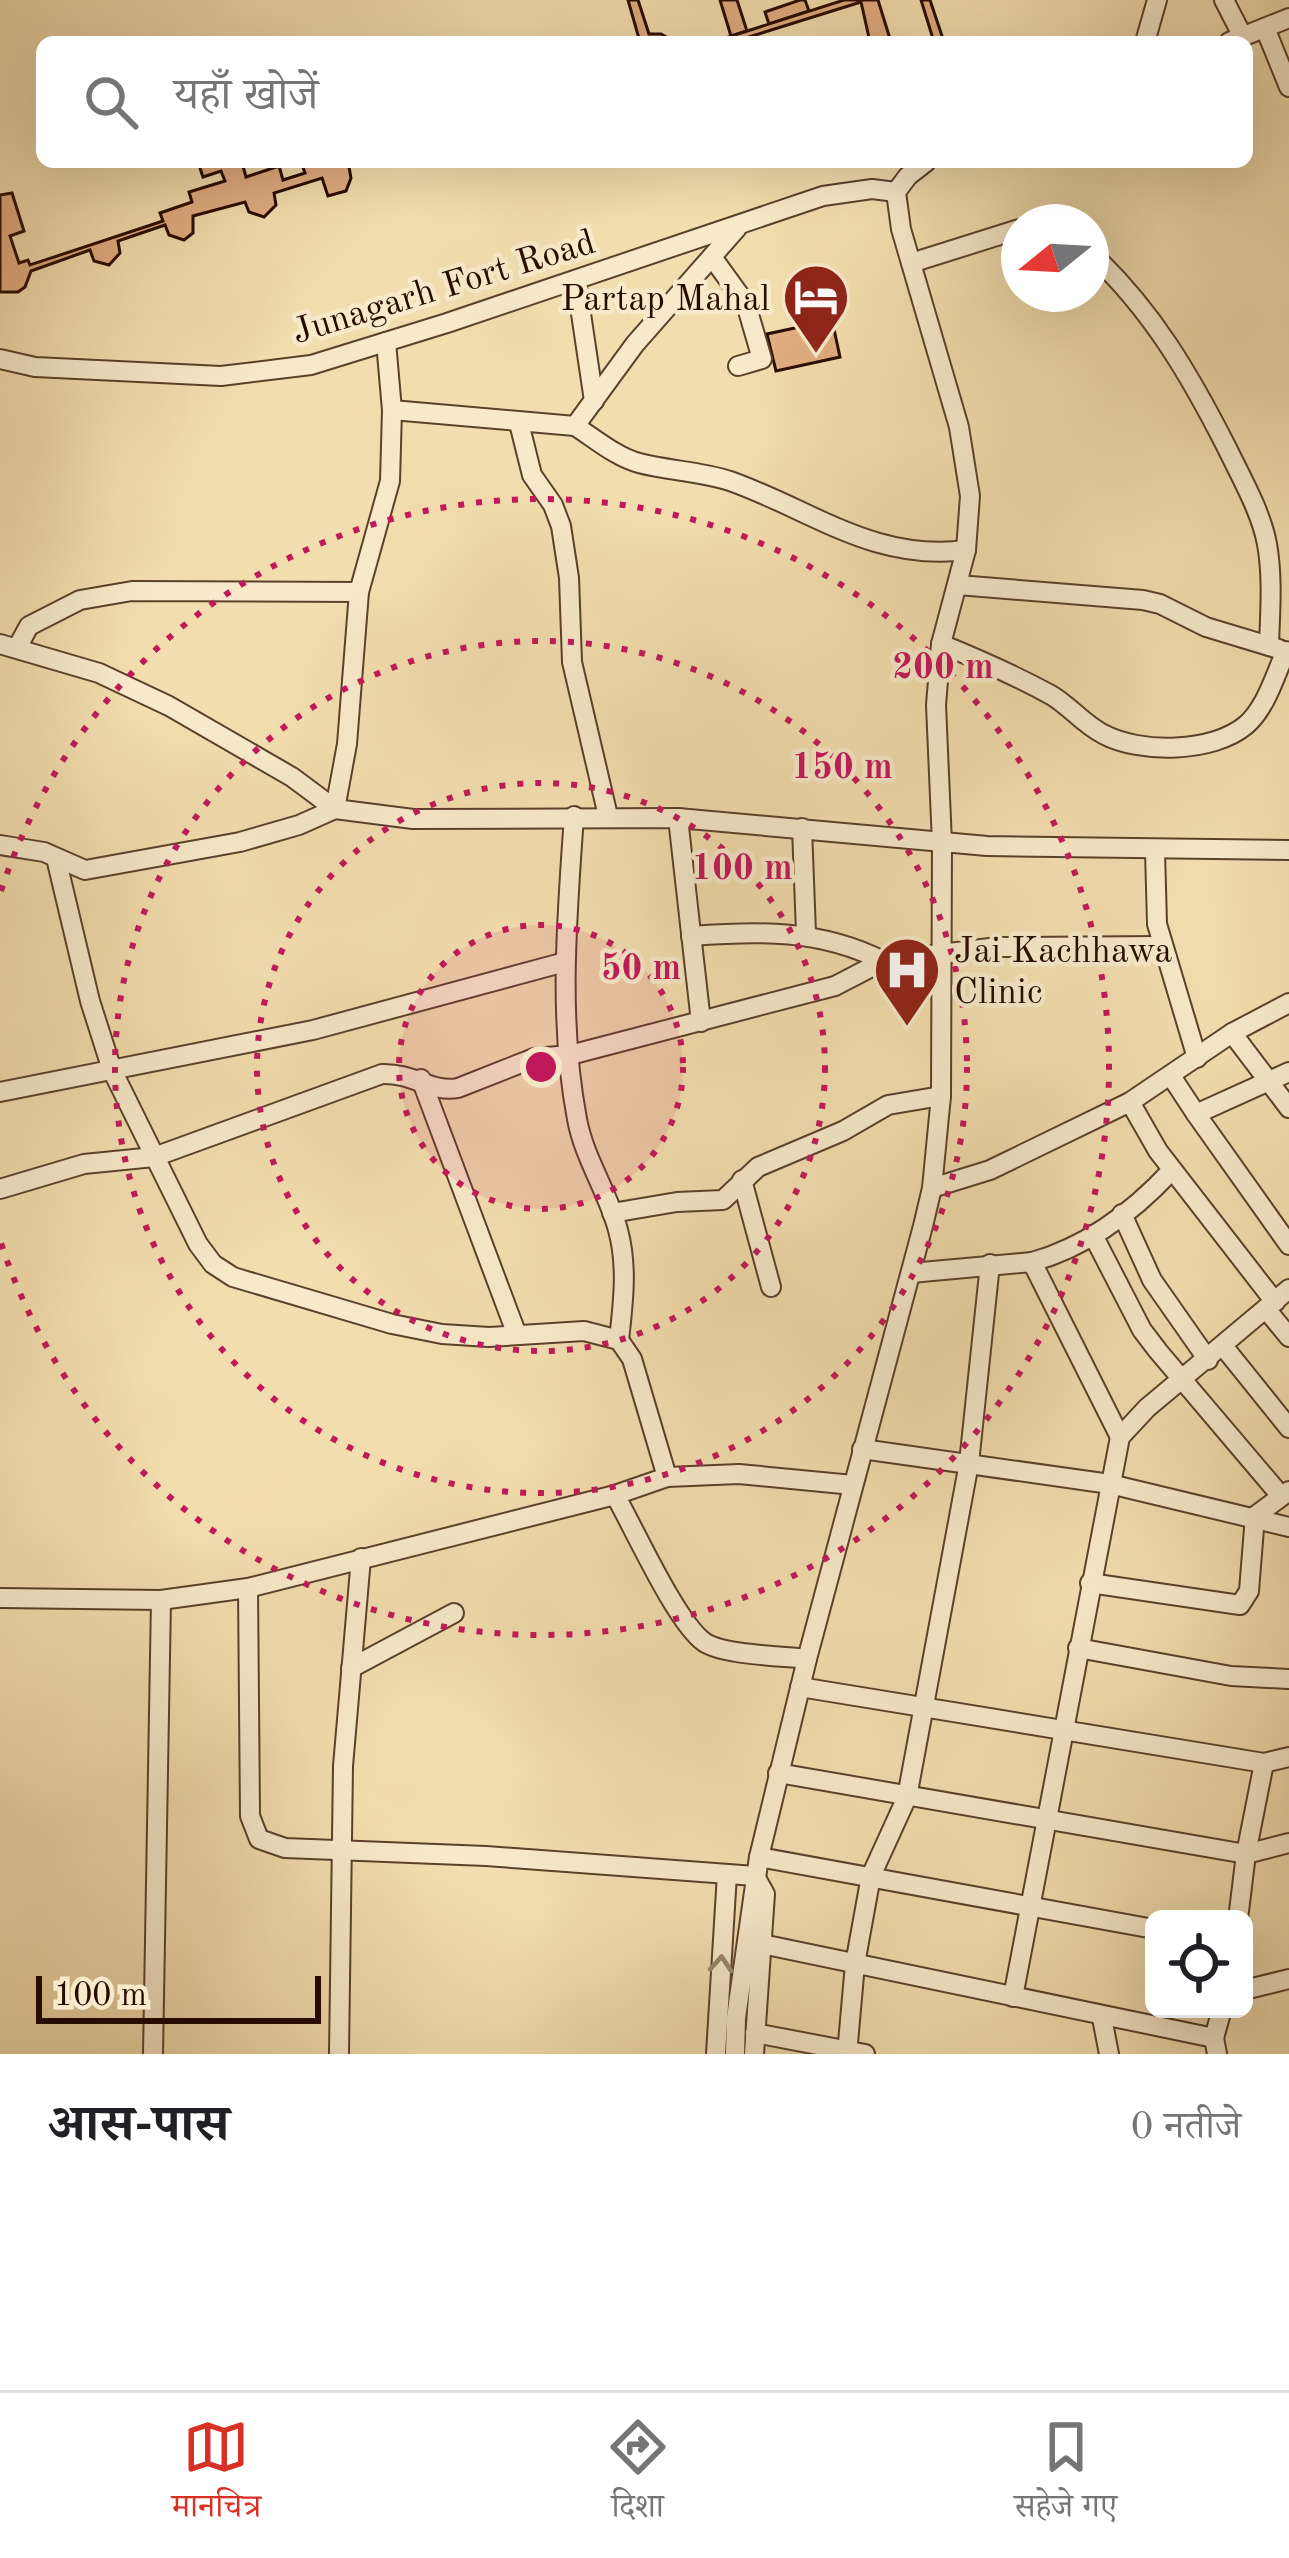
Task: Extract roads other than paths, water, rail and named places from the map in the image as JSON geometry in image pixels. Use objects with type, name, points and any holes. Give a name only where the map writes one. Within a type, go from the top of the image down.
[{"type":"street","points":[[1147,36],[1157,0]]},
{"type":"street","points":[[1224,0],[1235,36]]},
{"type":"street","points":[[1244,36],[1289,18]]},
{"type":"street","points":[[1265,28],[1289,87]]},
{"type":"street","points":[[735,2054],[757,1867],[932,1188],[941,1096],[942,843],[936,705],[940,644],[966,550],[970,496],[959,428],[911,263],[896,192],[918,168]]},
{"type":"street","name":"Junagarh Fort Road","points":[[0,359],[35,367],[221,376],[311,365],[844,191],[896,192]]},
{"type":"street","points":[[574,426],[635,344],[740,225]]},
{"type":"street","points":[[911,263],[1001,235]]},
{"type":"street","points":[[712,257],[746,304],[762,359],[738,366]]},
{"type":"street","points":[[940,644],[1047,693],[1106,736],[1126,743],[1209,742],[1246,725],[1258,711],[1281,650],[1267,540],[1239,472],[1168,341],[1109,272]]},
{"type":"street","points":[[576,280],[594,401]]},
{"type":"street","points":[[335,809],[347,744],[359,592],[390,481],[392,410],[386,342]]},
{"type":"street","points":[[392,410],[574,426],[638,463],[732,482],[879,544],[927,554],[966,550]]},
{"type":"street","points":[[519,423],[532,475],[561,526],[569,578],[572,662],[608,816]]},
{"type":"street","points":[[958,585],[1143,600],[1205,627],[1281,650]]},
{"type":"street","points":[[359,592],[133,591],[80,600],[28,626],[8,646],[99,673],[169,706],[292,777],[335,809],[413,819],[678,818],[942,843],[1155,851],[1289,850]]},
{"type":"street","points":[[0,845],[28,849],[85,870],[240,842],[335,809]]},
{"type":"street","points":[[574,816],[566,962],[577,1119],[624,1260],[619,1340],[632,1359],[667,1477]]},
{"type":"street","points":[[678,818],[700,1022]]},
{"type":"street","points":[[802,828],[806,933]]},
{"type":"street","points":[[1155,851],[1161,946],[1197,1058]]},
{"type":"street","points":[[56,858],[90,1001],[112,1070],[198,1244],[213,1264],[233,1277],[426,1331],[489,1337],[584,1331],[619,1340]]},
{"type":"street","points":[[691,936],[806,933],[883,961]]},
{"type":"street","points":[[0,1189],[84,1164],[154,1156],[382,1074],[411,1075],[445,1090],[534,1058],[570,1055],[835,986],[883,961],[943,952],[1077,944],[1161,946]]},
{"type":"street","points":[[0,1092],[314,1030],[566,962]]},
{"type":"street","points":[[932,1188],[990,1170],[1130,1102],[1232,1033],[1289,1003]]},
{"type":"street","points":[[1232,1033],[1289,1108]]},
{"type":"street","points":[[1196,1114],[1289,1072]]},
{"type":"street","points":[[1171,1076],[1289,1245]]},
{"type":"street","points":[[421,1079],[517,1335]]},
{"type":"street","points":[[612,1213],[677,1202],[723,1201],[758,1166],[843,1131],[888,1106],[941,1096]]},
{"type":"street","points":[[1130,1102],[1172,1170],[1277,1300],[1289,1337]]},
{"type":"street","points":[[911,1273],[1032,1262],[1060,1254],[1122,1214],[1172,1170]]},
{"type":"street","points":[[742,1180],[771,1287]]},
{"type":"street","points":[[1122,1214],[1152,1280],[1208,1360]]},
{"type":"street","points":[[1090,1582],[1240,1605],[1249,1591],[1255,1516],[1285,1494],[1142,1330],[1093,1235]]},
{"type":"street","points":[[1032,1262],[1120,1437]]},
{"type":"street","points":[[755,2033],[853,2053],[855,1964],[872,1876],[907,1797],[969,1463],[990,1264]]},
{"type":"street","points":[[1013,1997],[1120,1437],[1130,1423],[1277,1300]]},
{"type":"street","points":[[1223,1346],[1289,1428]]},
{"type":"street","points":[[862,1449],[1110,1484],[1289,1528]]},
{"type":"street","points":[[0,1598],[161,1600],[248,1588],[615,1495],[667,1477],[740,1474],[854,1485]]},
{"type":"street","points":[[615,1495],[677,1606],[705,1642],[723,1649],[807,1659]]},
{"type":"street","points":[[338,2054],[339,1851],[361,1558]]},
{"type":"street","points":[[248,1588],[250,1816],[267,1845],[728,1874],[757,1867],[872,1876],[1145,1927]]},
{"type":"street","points":[[153,2054],[161,1600]]},
{"type":"street","points":[[351,1668],[454,1613]]},
{"type":"street","points":[[1078,1648],[1232,1676],[1289,1679]]},
{"type":"street","points":[[800,1687],[1264,1763],[1289,1757]]},
{"type":"street","points":[[1239,1910],[1264,1763]]},
{"type":"street","points":[[778,1773],[1246,1854],[1289,1843]]},
{"type":"street","points":[[754,2054],[765,1894],[757,1867]]},
{"type":"street","points":[[716,2054],[728,1874]]},
{"type":"street","points":[[761,1944],[1215,2046]]},
{"type":"street","points":[[1253,1988],[1289,1978]]},
{"type":"street","points":[[1102,2018],[1109,2054]]},
{"type":"place","name":"Partap Mahal","points":[[816,356]]},
{"type":"place","name":"Jai Kachhawa Clinic","points":[[907,1029]]}]
